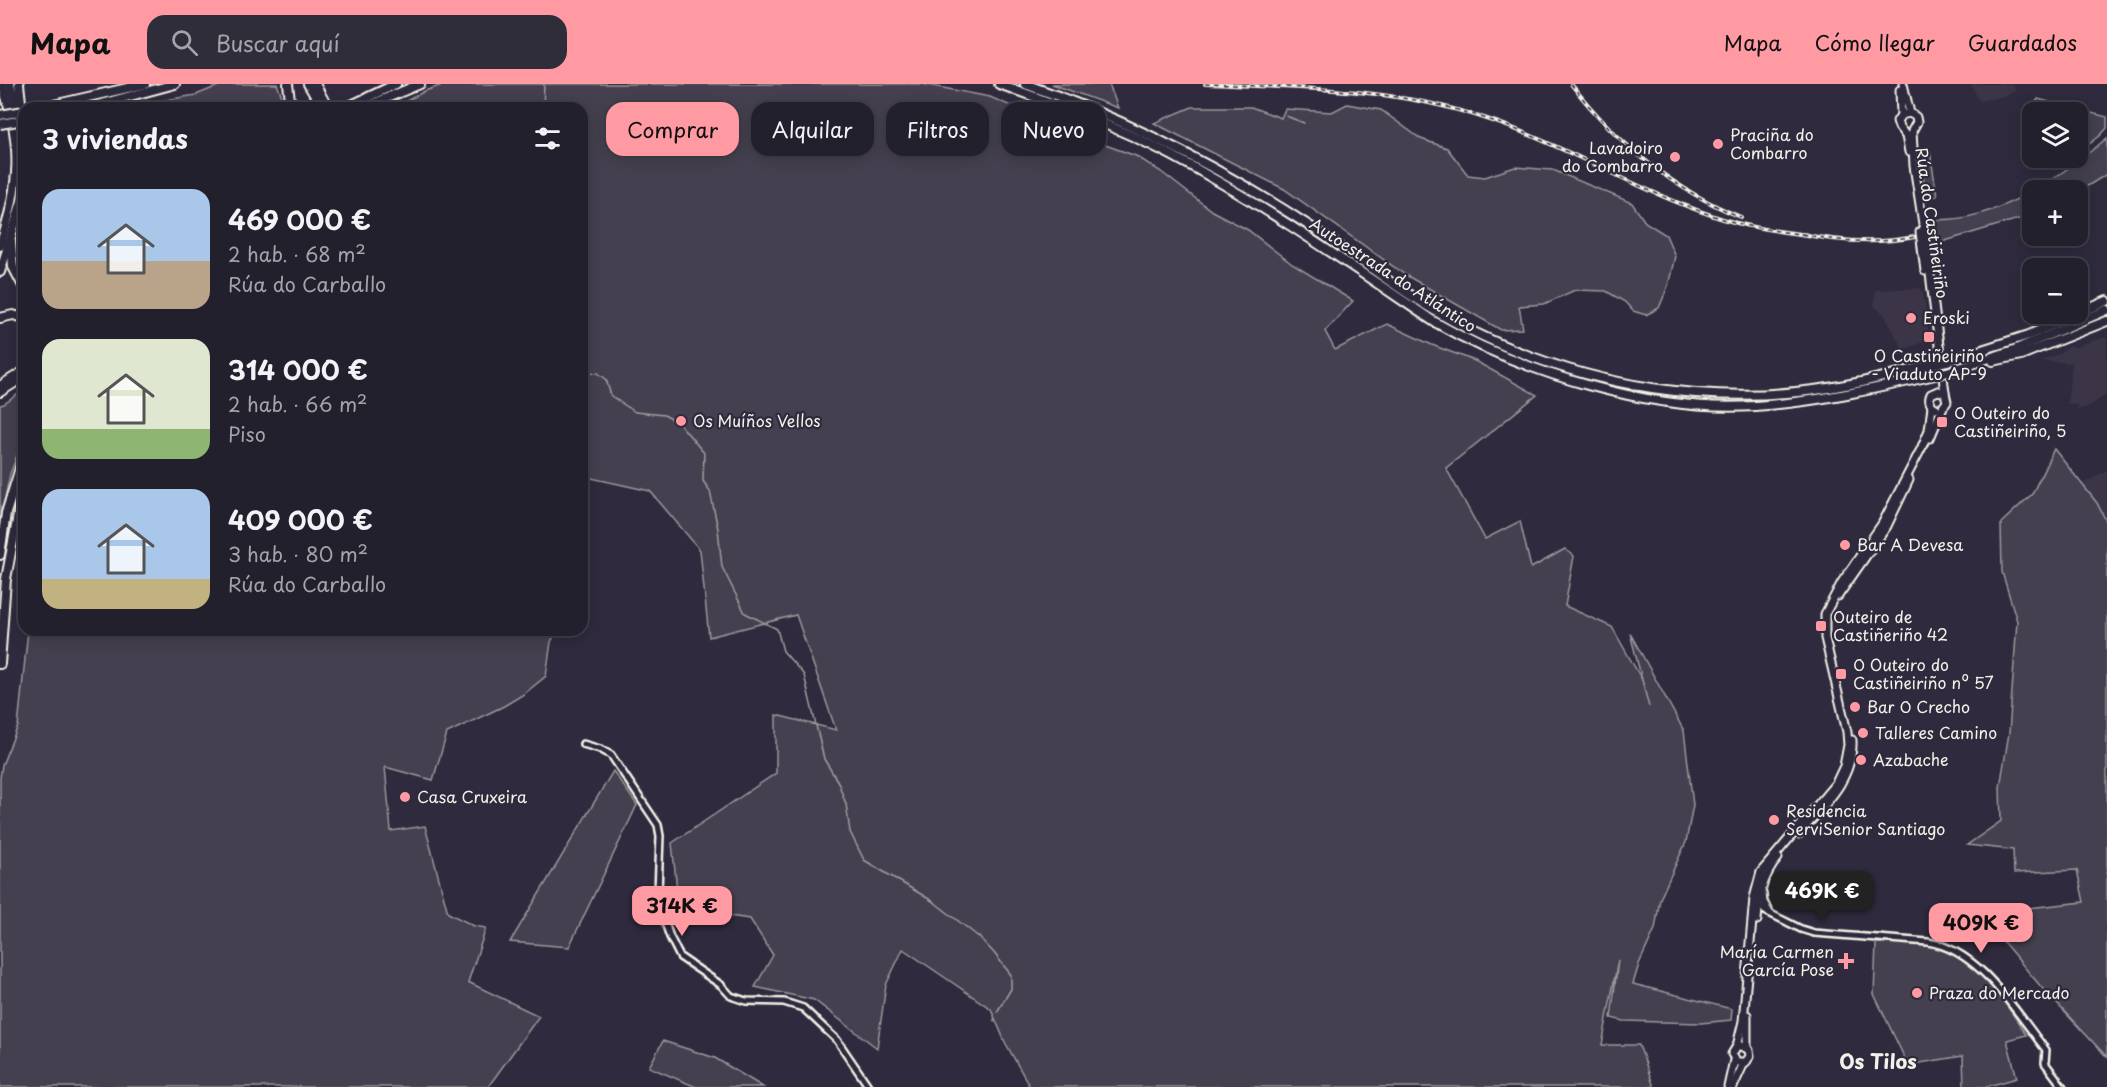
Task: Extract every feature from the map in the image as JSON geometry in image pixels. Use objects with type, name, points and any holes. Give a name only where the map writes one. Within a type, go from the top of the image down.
[{"type":"highway","points":[[2,84],[18,114]]},
{"type":"highway","points":[[10,84],[18,109]]},
{"type":"highway","points":[[19,84],[20,102]]},
{"type":"highway","points":[[66,102],[145,84]]},
{"type":"highway","points":[[108,102],[175,84]]},
{"type":"highway","points":[[288,84],[290,102]]},
{"type":"highway","points":[[308,84],[318,102]]},
{"type":"highway","points":[[315,84],[325,102]]},
{"type":"highway","points":[[356,102],[396,84]]},
{"type":"highway","points":[[377,102],[419,84]]},
{"type":"highway","points":[[384,102],[419,84]]},
{"type":"highway","name":"Autoestrada do Atlántico","points":[[999,84],[1086,116],[1170,154],[1250,199],[1451,332],[1516,362],[1601,388],[1665,401],[1753,406],[1852,394],[1935,375],[2014,350],[2107,310]]},
{"type":"highway","name":"Autoestrada do Atlántico","points":[[1025,84],[1089,107],[1173,146],[1254,190],[1435,311],[1487,339],[1552,365],[1602,379],[1643,387],[1712,394],[1753,395],[1850,384],[1947,361],[2029,335],[2055,324]]},
{"type":"highway","points":[[0,115],[18,120]]},
{"type":"highway","points":[[0,124],[18,122]]},
{"type":"highway","points":[[0,246],[17,179],[18,142]]},
{"type":"highway","points":[[0,272],[18,214]]},
{"type":"highway","points":[[11,236],[13,267],[18,277]]},
{"type":"highway","points":[[2088,308],[2107,299]]},
{"type":"highway","name":"Autoestrada do Atlántico","points":[[2088,308],[2107,299]]},
{"type":"highway","points":[[0,318],[13,315],[18,316]]},
{"type":"highway","points":[[1949,371],[2021,355],[2107,321]]},
{"type":"highway","points":[[0,386],[18,375]]},
{"type":"highway","points":[[0,392],[18,381]]},
{"type":"highway","points":[[0,555],[6,513],[18,474]]},
{"type":"highway","points":[[0,664],[6,579],[18,515]]},
{"type":"main road","name":"Rúa do Castiñeiriño","points":[[1901,84],[1910,113],[1916,117],[1917,122],[1912,131],[1914,166],[1927,250],[1941,392]]},
{"type":"main road","name":"Rúa do Castiñeiriño","points":[[1901,84],[1901,115],[1898,118],[1898,124],[1908,144],[1941,392]]},
{"type":"main road","points":[[1901,115],[1910,113]]},
{"type":"main road","name":"Rúa do Castiñeiriño","points":[[1903,132],[1912,131]]},
{"type":"main road","points":[[1728,1087],[1734,1060],[1732,1052],[1737,1047],[1743,1021],[1755,887],[1766,864],[1836,783],[1844,766],[1848,745],[1847,732],[1825,638],[1825,614],[1842,582],[1882,524],[1929,430],[1932,406],[1930,397],[1941,392],[1947,402],[1887,526],[1836,600],[1828,617],[1828,638],[1851,738],[1852,752],[1847,772],[1828,800],[1769,869],[1763,881],[1758,905],[1748,1004],[1747,1048],[1750,1056],[1744,1063],[1733,1087]]},
{"type":"main road","points":[[1932,406],[1939,409],[1943,407]]},
{"type":"main road","points":[[1737,1047],[1747,1048]]},
{"type":"main road","points":[[1734,1060],[1744,1063]]},
{"type":"street","points":[[583,744],[611,755],[658,825],[660,836],[658,893],[669,937],[680,957],[721,985],[732,996],[746,1001],[784,1002],[803,1008],[837,1040],[869,1087]]},
{"type":"street","points":[[1766,864],[1756,899],[1758,905],[1771,915],[1814,933],[1928,942],[1952,949],[1981,969],[2046,1050],[2045,1063],[2063,1087]]},
{"type":"street","points":[[1763,881],[1763,898],[1771,915]]},
{"type":"shaded area","points":[[223,84],[277,84],[282,97],[280,102],[156,102],[196,95]]},
{"type":"shaded area","points":[[445,84],[922,84],[990,97],[1002,102],[1001,156],[1106,156],[1106,145],[1136,156],[1160,171],[1212,211],[1248,230],[1292,264],[1353,301],[1325,331],[1335,350],[1387,324],[1432,345],[1475,361],[1537,395],[1446,468],[1485,539],[1520,521],[1531,568],[1565,549],[1574,556],[1565,606],[1612,627],[1642,680],[1649,707],[1630,633],[1684,731],[1693,805],[1686,842],[1660,899],[1655,929],[1639,964],[1633,984],[1732,1009],[1731,1020],[1701,1023],[1624,1021],[1611,1018],[1618,960],[1602,1045],[1639,1045],[1654,1087],[1030,1087],[1005,1042],[991,1009],[903,949],[886,985],[877,1048],[814,1000],[755,987],[773,955],[750,919],[679,909],[672,843],[776,773],[776,715],[836,730],[796,615],[709,637],[700,550],[650,491],[588,477],[588,102],[404,102]]},
{"type":"shaded area","points":[[1052,84],[1109,84],[1118,108]]},
{"type":"shaded area","points":[[1971,84],[2012,84],[2016,90],[2001,97],[1979,101]]},
{"type":"shaded area","points":[[1347,104],[1381,110],[1421,139],[1447,148],[1468,175],[1485,177],[1515,167],[1553,170],[1632,203],[1645,222],[1666,235],[1675,256],[1668,286],[1659,308],[1646,315],[1633,311],[1625,302],[1606,291],[1575,290],[1544,304],[1519,306],[1523,329],[1501,330],[1404,274],[1284,189],[1154,123],[1192,107],[1251,107],[1281,118],[1285,109],[1332,112]]},
{"type":"shaded area","points":[[2088,112],[2107,117],[2107,128],[2088,145]]},
{"type":"shaded area","points":[[2107,138],[2107,174],[2088,186],[2088,180],[2050,180],[2069,168],[2088,168],[2088,154]]},
{"type":"shaded area","points":[[1930,151],[1937,196],[1926,198],[1920,153]]},
{"type":"shaded area","points":[[2022,196],[2022,218],[1932,246],[1929,219],[1953,219],[1977,215]]},
{"type":"shaded area","points":[[1919,288],[1923,291],[1928,336],[1925,341],[1903,350],[1884,314],[1874,306],[1875,290]]},
{"type":"shaded area","points":[[2107,338],[2107,394],[2090,406],[2078,410],[2077,405],[2067,403],[2072,363],[2040,361],[2061,353],[2069,346],[2075,347]]},
{"type":"shaded area","points":[[18,394],[18,453],[10,474],[0,521],[0,405]]},
{"type":"shaded area","points":[[2054,449],[2097,503],[2107,523],[2107,1057],[2042,988],[1979,913],[2084,902],[2077,870],[2014,873],[2013,850],[1967,845],[2001,821],[2000,787],[2009,733],[2017,621],[2002,572],[2001,523],[2032,494]]},
{"type":"shaded area","points":[[2107,470],[2107,524],[2103,512],[2081,485]]},
{"type":"shaded area","points":[[27,636],[554,636],[546,676],[524,694],[504,706],[447,733],[433,780],[385,767],[391,831],[425,826],[448,913],[474,926],[486,928],[468,982],[539,1016],[488,1087],[0,1087],[0,778],[2,765],[18,726]]},
{"type":"shaded area","points":[[613,771],[637,805],[569,947],[510,942]]},
{"type":"shaded area","points":[[1876,943],[1915,944],[1937,948],[1965,962],[1989,983],[2009,1008],[2026,1035],[2007,1040],[2017,1078],[1985,1087],[1964,1087],[1963,1056],[1908,1065],[1874,994]]},
{"type":"shaded area","points":[[663,1041],[715,1058],[763,1087],[696,1087],[649,1067]]},
{"type":"waterway","points":[[543,102],[544,84]]},
{"type":"waterway","points":[[1286,116],[1304,123]]},
{"type":"waterway","points":[[588,372],[598,373],[606,379],[611,396],[635,412],[664,415],[679,423],[704,453],[703,481],[710,491],[718,529],[722,567],[745,613],[777,629],[783,651],[804,675],[824,759],[838,782],[846,804],[850,832],[864,860],[934,902],[980,938],[994,953],[1011,975],[1011,989],[997,1012]]},
{"type":"railway","points":[[1205,84],[1346,91],[1415,100],[1450,108],[1514,129],[1656,193],[1714,216],[1749,226],[1808,235]]},
{"type":"railway","points":[[1571,84],[1607,126],[1647,162],[1691,193],[1741,217]]},
{"type":"railway","points":[[1802,234],[1858,241],[1887,241],[1915,237]]},
{"type":"place","name":"Praciña do Combarro","points":[[1718,144]]},
{"type":"place","name":"Lavadoiro do Combarro","points":[[1675,157]]},
{"type":"place","name":"Eroski","points":[[1911,318]]},
{"type":"place","name":"O Castiñeiriño - Viaduto AP-9","points":[[1929,337]]},
{"type":"place","name":"Os Muíños Vellos","points":[[681,421]]},
{"type":"place","name":"O Outeiro do Castiñeiriño, 5","points":[[1942,422]]},
{"type":"place","name":"Bar A Devesa","points":[[1845,545]]},
{"type":"place","name":"Outeiro de Castiñeriño 42","points":[[1821,626]]},
{"type":"place","name":"O Outeiro do Castiñeiriño nº 57","points":[[1841,674]]},
{"type":"place","name":"Bar O Crecho","points":[[1855,707]]},
{"type":"place","name":"Talleres Camino","points":[[1863,733]]},
{"type":"place","name":"Azabache","points":[[1861,760]]},
{"type":"place","name":"Casa Cruxeira","points":[[405,797]]},
{"type":"place","name":"Residencia ServiSenior Santiago","points":[[1774,820]]},
{"type":"place","name":"María Carmen García Pose","points":[[1846,961]]},
{"type":"place","name":"Praza do Mercado","points":[[1917,993]]},
{"type":"district","name":"Os Tilos","points":[[1878,1062]]}]
